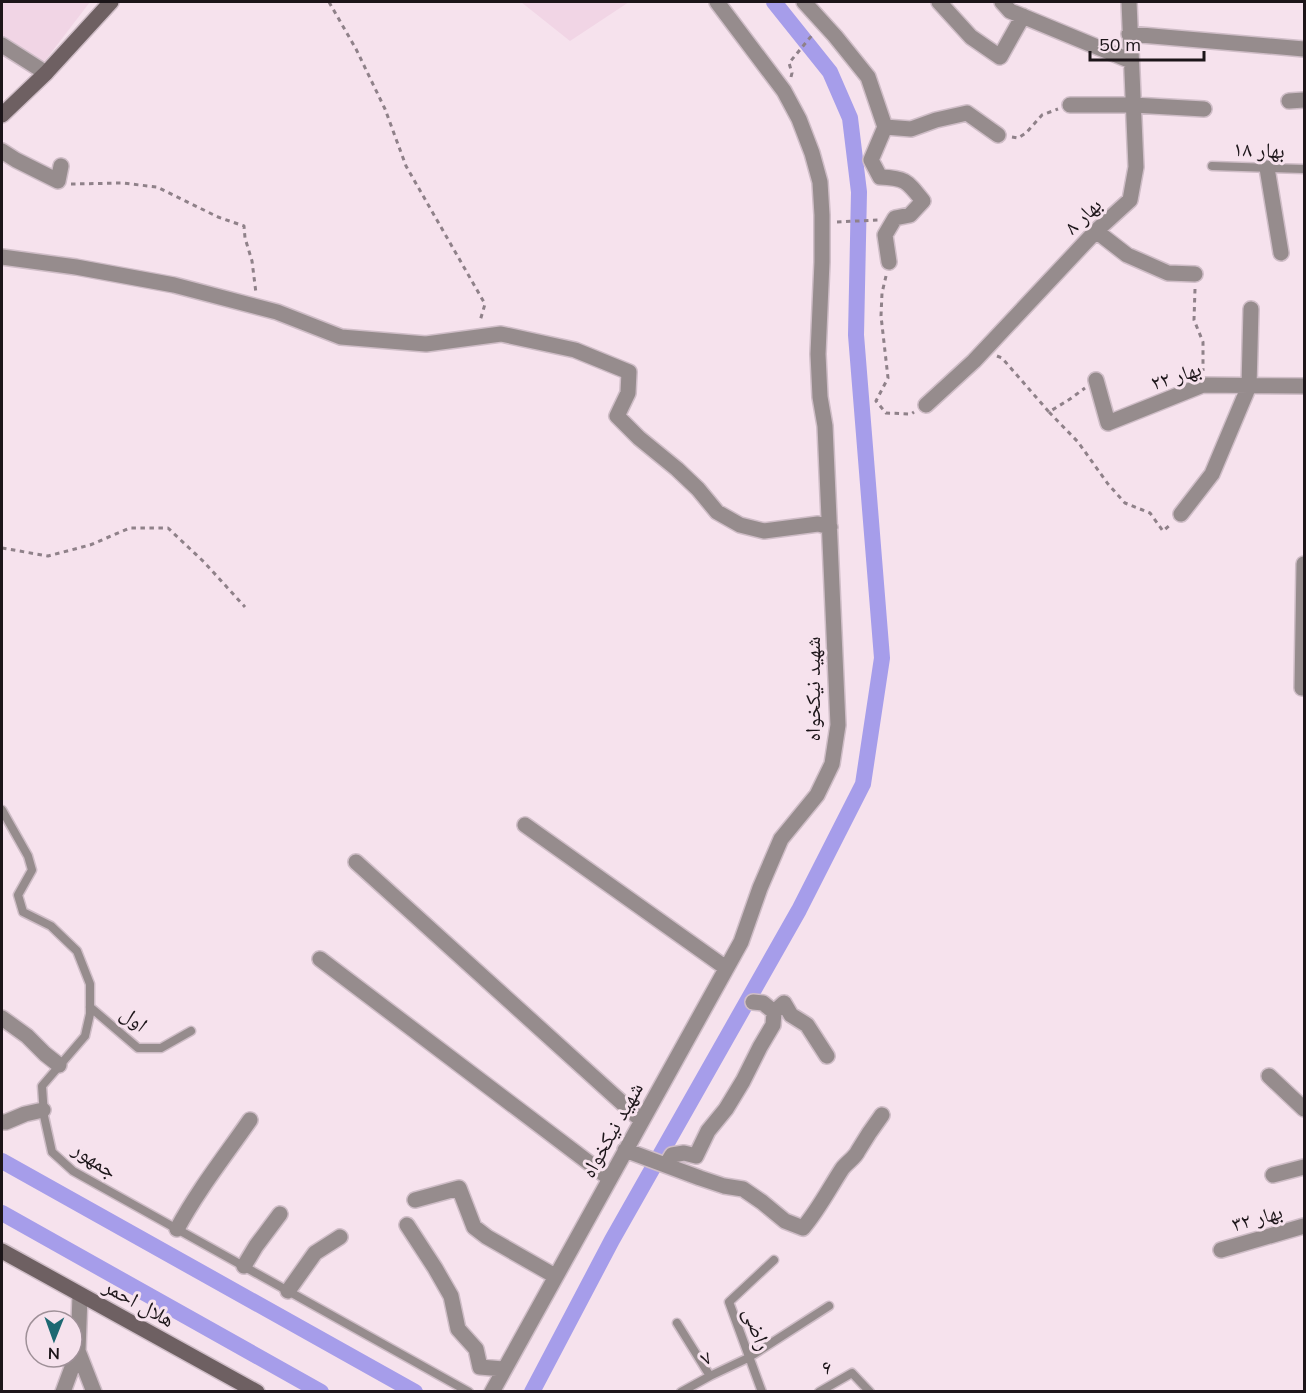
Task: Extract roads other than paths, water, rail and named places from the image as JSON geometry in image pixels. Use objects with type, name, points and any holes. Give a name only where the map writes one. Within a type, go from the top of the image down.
[{"type":"main road","points":[[2,115],[46,73],[111,2]]},
{"type":"main road","name":"هلال احمر","points":[[2,1251],[257,1392]]},
{"type":"street","name":"شهید نیکخواه","points":[[492,1392],[741,942],[760,888],[781,839],[817,795],[832,764],[838,725],[825,426],[820,397],[818,354],[822,223],[820,182],[799,119],[782,87],[717,2]]},
{"type":"street","points":[[804,2],[868,77],[885,127],[871,160],[880,177],[898,178],[909,184],[923,201],[910,215],[895,218],[885,235],[889,262]]},
{"type":"street","points":[[939,2],[971,37],[1000,57],[1023,16]]},
{"type":"street","points":[[1002,2],[1010,11],[1131,61]]},
{"type":"street","name":"بهار ۸","points":[[926,405],[974,361],[1096,231],[1130,200],[1136,167],[1129,2]]},
{"type":"street","points":[[1129,34],[1305,49]]},
{"type":"street","points":[[2,45],[46,73]]},
{"type":"street","points":[[1070,105],[1133,105],[1204,109]]},
{"type":"street","points":[[885,127],[911,129],[967,113],[998,135]]},
{"type":"street","points":[[2,151],[16,160],[60,174]]},
{"type":"street","points":[[1267,168],[1281,253]]},
{"type":"street","points":[[1096,231],[1127,255],[1168,273],[1195,274]]},
{"type":"street","points":[[2,257],[75,267],[174,285],[277,312],[341,337],[426,344],[501,334],[575,350],[629,372],[628,393],[617,416],[698,489],[717,512],[740,525],[764,531],[819,524],[830,527]]},
{"type":"street","points":[[1181,514],[1212,474],[1250,386],[1251,309]]},
{"type":"street","name":"بهار ۲۲","points":[[1096,380],[1108,423],[1203,385],[1305,386]]},
{"type":"street","points":[[1303,688],[1305,564]]},
{"type":"street","points":[[525,825],[726,968]]},
{"type":"street","points":[[356,862],[641,1120]]},
{"type":"street","points":[[320,959],[609,1178]]},
{"type":"street","points":[[753,1002],[764,1003],[774,1012]]},
{"type":"street","points":[[660,1163],[672,1155],[684,1153],[696,1156],[708,1131],[726,1109],[743,1081],[773,1025],[774,1012],[784,1003],[791,1015],[807,1025],[827,1056]]},
{"type":"street","points":[[2,1018],[27,1036],[59,1065]]},
{"type":"street","points":[[1269,1076],[1305,1109]]},
{"type":"street","points":[[2,1122],[43,1110]]},
{"type":"street","points":[[625,1150],[724,1186],[743,1190],[785,1221],[803,1228],[816,1213],[843,1167],[858,1152],[882,1116]]},
{"type":"street","points":[[177,1229],[204,1183],[250,1120]]},
{"type":"street","points":[[1273,1175],[1305,1167]]},
{"type":"street","points":[[415,1200],[459,1188],[474,1227],[487,1237],[555,1276]]},
{"type":"street","points":[[244,1266],[280,1214]]},
{"type":"street","points":[[407,1225],[451,1296],[458,1329],[476,1350],[480,1367],[503,1370]]},
{"type":"street","name":"بهار ۳۲","points":[[1221,1250],[1305,1226]]},
{"type":"street","points":[[288,1291],[315,1253],[340,1237]]},
{"type":"street","points":[[79,1309],[80,1294]]},
{"type":"street","points":[[84,1366],[94,1392]]},
{"type":"street","points":[[63,1392],[71,1369]]},
{"type":"lane","name":"بهار ۱۸","points":[[1212,166],[1305,169]]},
{"type":"lane","name":"جمهور","points":[[2,810],[28,856],[32,870],[18,895],[23,912],[51,926],[77,951],[90,984],[90,1007],[85,1036],[42,1086],[43,1110],[52,1152],[73,1171],[469,1392]]},
{"type":"lane","name":"اول","points":[[90,1007],[138,1048],[161,1048],[191,1031]]},
{"type":"lane","name":"راضی","points":[[762,1392],[729,1302],[774,1260]]},
{"type":"lane","name":"۷","points":[[681,1392],[748,1358],[830,1306]]},
{"type":"lane","points":[[677,1323],[710,1376]]},
{"type":"lane","name":"۶","points":[[819,1392],[852,1374],[870,1392]]},
{"type":"waterway","points":[[532,1392],[612,1240],[799,910],[863,784],[882,658],[856,335],[859,192],[850,118],[830,72],[774,2]]},
{"type":"waterway","points":[[2,1161],[415,1392]]},
{"type":"waterway","points":[[2,1213],[321,1392]]}]
